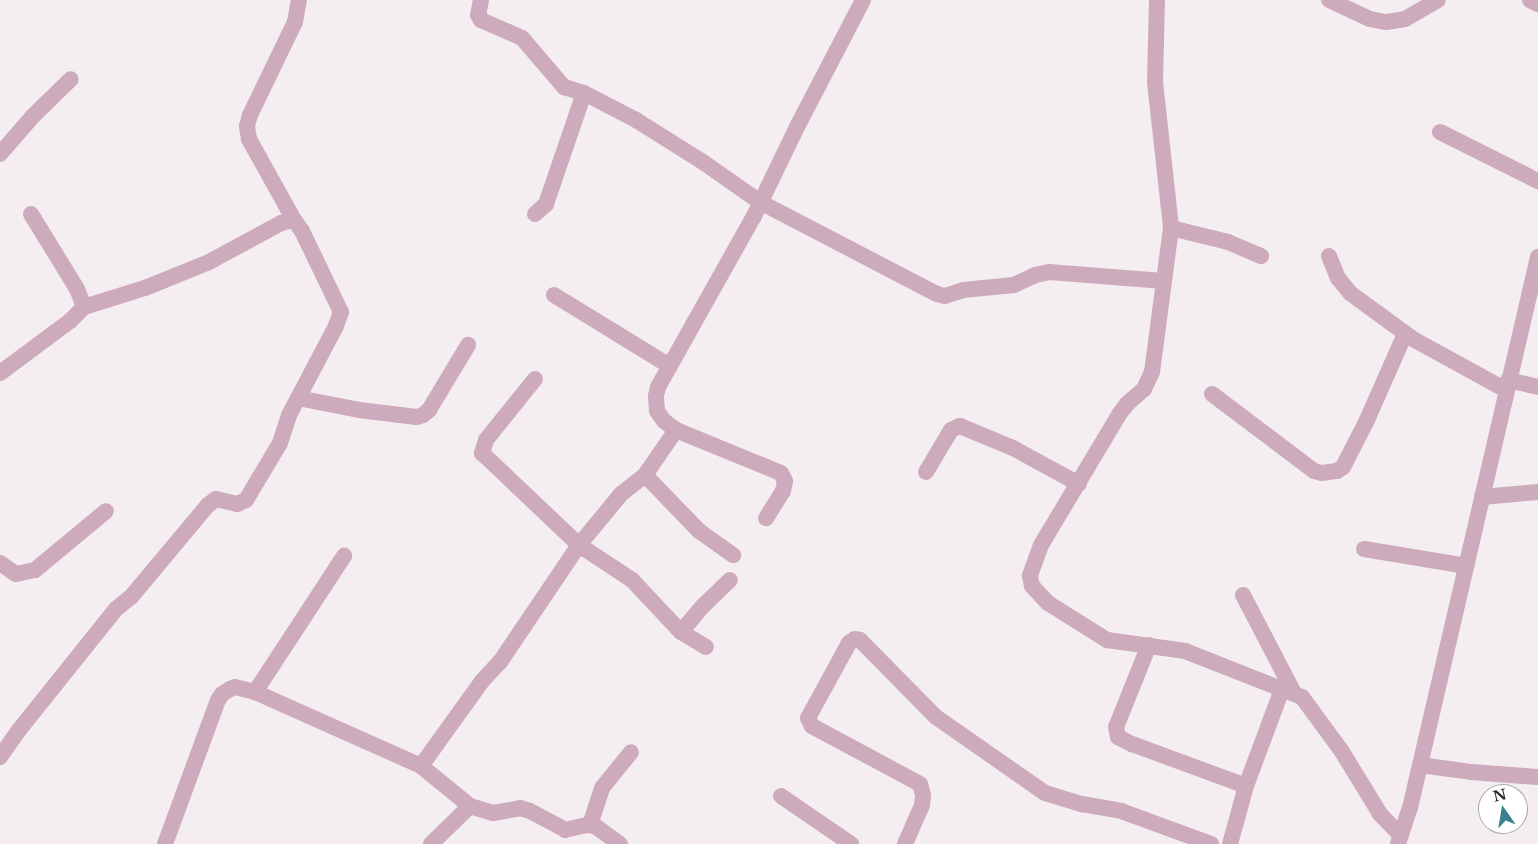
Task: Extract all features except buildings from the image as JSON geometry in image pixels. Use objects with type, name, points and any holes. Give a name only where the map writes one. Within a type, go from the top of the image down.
[{"type":"street","points":[[0,757],[19,730],[116,609],[131,597],[208,505],[216,499],[237,504],[246,500],[280,443],[289,415],[336,326],[340,312],[306,240],[249,140],[247,126],[250,115],[295,22],[299,0]]},
{"type":"street","points":[[481,0],[478,15],[483,22],[522,38],[564,88],[584,93],[644,126],[760,202],[941,296],[963,290],[1014,286],[1035,275],[1049,272],[1164,281]]},
{"type":"street","points":[[766,518],[783,491],[785,480],[781,473],[676,430],[660,416],[655,404],[658,388],[760,202],[863,0]]},
{"type":"street","points":[[1157,0],[1155,82],[1171,228],[1150,380],[1144,389],[1120,413],[1041,545],[1030,576],[1032,586],[1048,603],[1099,635],[1117,642],[1149,644],[1185,651],[1288,691],[1307,702],[1341,750],[1380,814],[1400,840]]},
{"type":"street","points":[[1329,0],[1370,19],[1386,22],[1405,19],[1438,0]]},
{"type":"street","points":[[1530,0],[1538,4]]},
{"type":"street","points":[[0,154],[32,117],[71,79]]},
{"type":"street","points":[[535,214],[546,204],[584,93]]},
{"type":"street","points":[[1440,132],[1538,181]]},
{"type":"street","points":[[30,214],[77,289],[84,307]]},
{"type":"street","points":[[0,372],[70,322],[84,307],[146,288],[209,262],[281,223],[294,220]]},
{"type":"street","points":[[1171,228],[1228,242],[1261,256]]},
{"type":"street","points":[[1329,256],[1344,287],[1405,334],[1507,385],[1538,387]]},
{"type":"street","points":[[1400,840],[1420,765],[1507,385],[1538,260]]},
{"type":"street","points":[[554,295],[670,366]]},
{"type":"street","points":[[1212,394],[1314,471],[1322,473],[1337,471],[1343,466],[1367,420],[1405,334]]},
{"type":"street","points":[[298,398],[359,410],[417,417],[429,410],[468,345]]},
{"type":"street","points":[[535,379],[486,440],[482,453],[579,545],[632,580],[681,632],[706,647]]},
{"type":"street","points":[[926,472],[951,430],[960,426],[1013,448],[1079,484]]},
{"type":"street","points":[[421,766],[482,681],[500,662],[579,545],[621,494],[645,475],[676,430]]},
{"type":"street","points":[[645,475],[699,531],[733,555]]},
{"type":"street","points":[[1482,497],[1538,492]]},
{"type":"street","points":[[0,563],[16,574],[35,570],[106,511]]},
{"type":"street","points":[[1364,549],[1467,566]]},
{"type":"street","points":[[255,692],[344,556]]},
{"type":"street","points":[[681,632],[704,604],[730,580]]},
{"type":"street","points":[[1230,844],[1246,786],[1288,691],[1243,595]]},
{"type":"street","points":[[905,844],[922,805],[923,795],[920,784],[812,726],[808,718],[849,643],[855,639],[860,640],[936,717],[1045,793],[1082,804],[1122,811],[1211,844]]},
{"type":"street","points":[[1149,644],[1116,727],[1118,736],[1132,744],[1246,786]]},
{"type":"street","points":[[165,844],[222,694],[235,687],[255,692],[421,766],[470,806],[493,813],[520,808],[530,810],[565,830],[590,825],[620,844]]},
{"type":"street","points":[[590,825],[602,788],[631,752]]},
{"type":"street","points":[[1420,765],[1471,772],[1538,776]]},
{"type":"street","points":[[781,796],[851,844]]},
{"type":"street","points":[[431,844],[470,806]]}]
